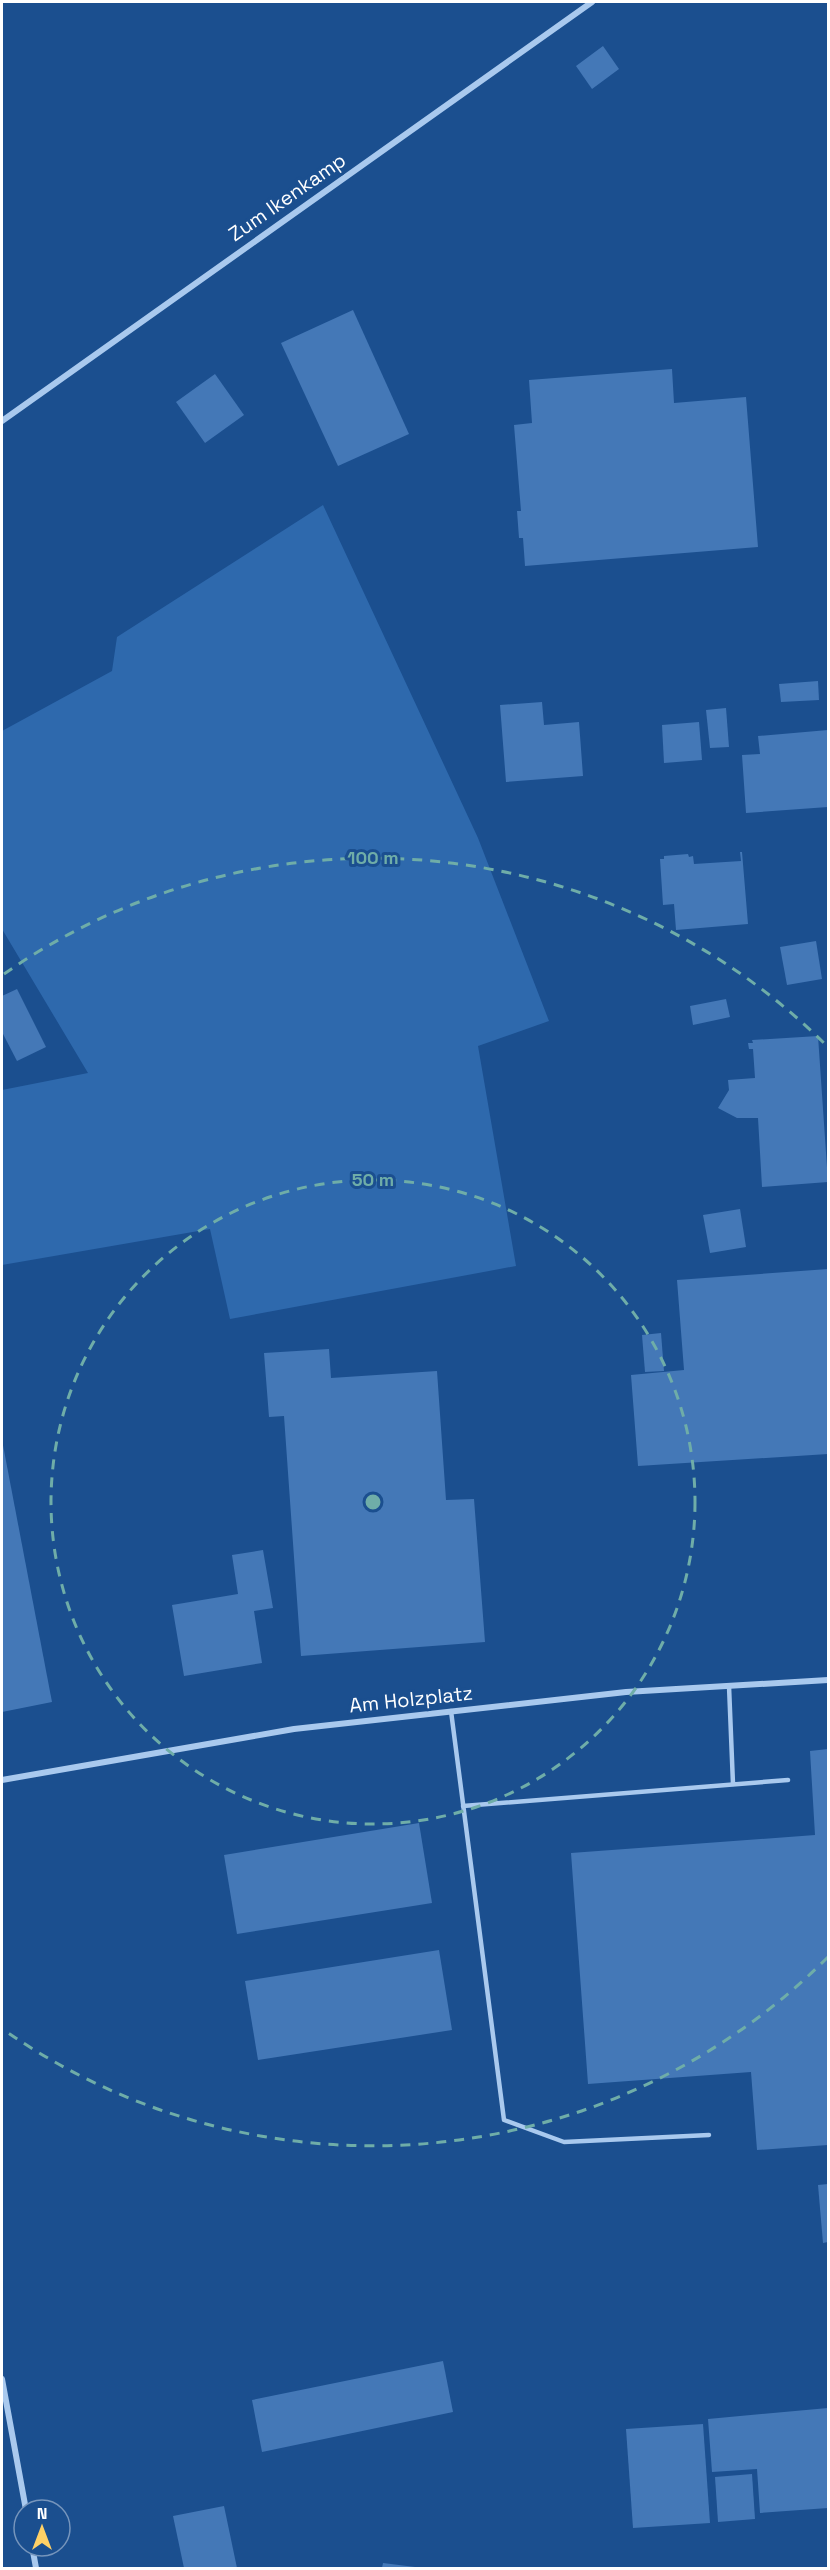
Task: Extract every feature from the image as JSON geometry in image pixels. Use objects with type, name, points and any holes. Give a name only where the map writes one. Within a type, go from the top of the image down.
[{"type":"street","name":"Zum Ikenkamp","points":[[2,421],[592,2]]},
{"type":"street","name":"Am Holzplatz","points":[[2,1780],[294,1729],[626,1692],[828,1680]]},
{"type":"street","points":[[2,2379],[24,2498]]},
{"type":"lane","points":[[729,1686],[733,1784]]},
{"type":"lane","points":[[451,1711],[504,2120],[564,2142],[709,2135]]},
{"type":"lane","points":[[463,1806],[788,1780]]},
{"type":"shaded area","points":[[323,505],[478,838],[549,1021],[478,1046],[516,1266],[230,1319],[210,1229],[2,1265],[2,1090],[88,1073],[2,929],[2,731],[112,671],[117,637]]},
{"type":"building","points":[[603,46],[619,69],[592,89],[576,66]]},
{"type":"building","points":[[353,310],[409,434],[338,466],[281,343]]},
{"type":"building","points":[[672,369],[674,403],[746,397],[758,547],[525,566],[523,538],[519,538],[517,511],[521,511],[514,425],[532,423],[529,380]]},
{"type":"building","points":[[215,374],[244,415],[205,443],[176,402]]},
{"type":"building","points":[[818,681],[819,700],[781,702],[779,684]]},
{"type":"building","points":[[542,702],[544,725],[579,722],[583,776],[506,782],[500,705]]},
{"type":"building","points":[[726,708],[729,747],[710,748],[706,710]]},
{"type":"building","points":[[699,722],[702,760],[664,763],[662,725]]},
{"type":"building","points":[[828,730],[828,807],[746,813],[742,755],[760,754],[758,736]]},
{"type":"building","points":[[740,852],[742,852],[748,924],[676,930],[674,904],[663,905],[660,859],[664,859],[664,856],[688,854],[689,857],[693,856],[694,864],[741,861]]},
{"type":"building","points":[[816,941],[822,979],[787,985],[780,947]]},
{"type":"building","points":[[17,989],[46,1047],[17,1061],[2,1032],[2,996]]},
{"type":"building","points":[[726,999],[730,1017],[693,1025],[690,1006]]},
{"type":"building","points":[[818,1036],[828,1182],[762,1187],[758,1118],[737,1118],[718,1108],[729,1090],[728,1080],[755,1078],[753,1049],[749,1049],[748,1043],[753,1043],[752,1040]]},
{"type":"building","points":[[740,1209],[746,1247],[710,1253],[703,1215]]},
{"type":"building","points":[[828,1269],[828,1454],[638,1466],[631,1375],[684,1370],[677,1280]]},
{"type":"building","points":[[661,1333],[664,1371],[645,1372],[642,1335]]},
{"type":"building","points":[[329,1349],[331,1378],[437,1371],[446,1500],[474,1499],[485,1642],[301,1656],[284,1416],[269,1417],[264,1353]]},
{"type":"building","points":[[2,1440],[52,1702],[2,1712]]},
{"type":"building","points":[[263,1550],[273,1608],[254,1611],[262,1663],[184,1676],[172,1605],[238,1594],[232,1555]]},
{"type":"building","points":[[828,1749],[828,2145],[757,2150],[751,2072],[588,2084],[571,1853],[815,1835],[810,1751]]},
{"type":"building","points":[[419,1823],[432,1903],[237,1934],[224,1855]]},
{"type":"building","points":[[439,1950],[452,2030],[258,2060],[245,1981]]},
{"type":"building","points":[[828,2184],[828,2242],[823,2243],[818,2185]]},
{"type":"building","points":[[443,2361],[453,2412],[262,2452],[252,2400]]},
{"type":"building","points":[[828,2408],[828,2508],[760,2513],[757,2469],[712,2472],[708,2419]]},
{"type":"building","points":[[703,2424],[710,2523],[633,2528],[626,2429]]},
{"type":"building","points":[[752,2474],[755,2519],[718,2522],[715,2477]]},
{"type":"building","points":[[224,2506],[237,2568],[184,2568],[173,2516]]},
{"type":"building","points":[[383,2563],[415,2567],[415,2568],[382,2568]]}]
